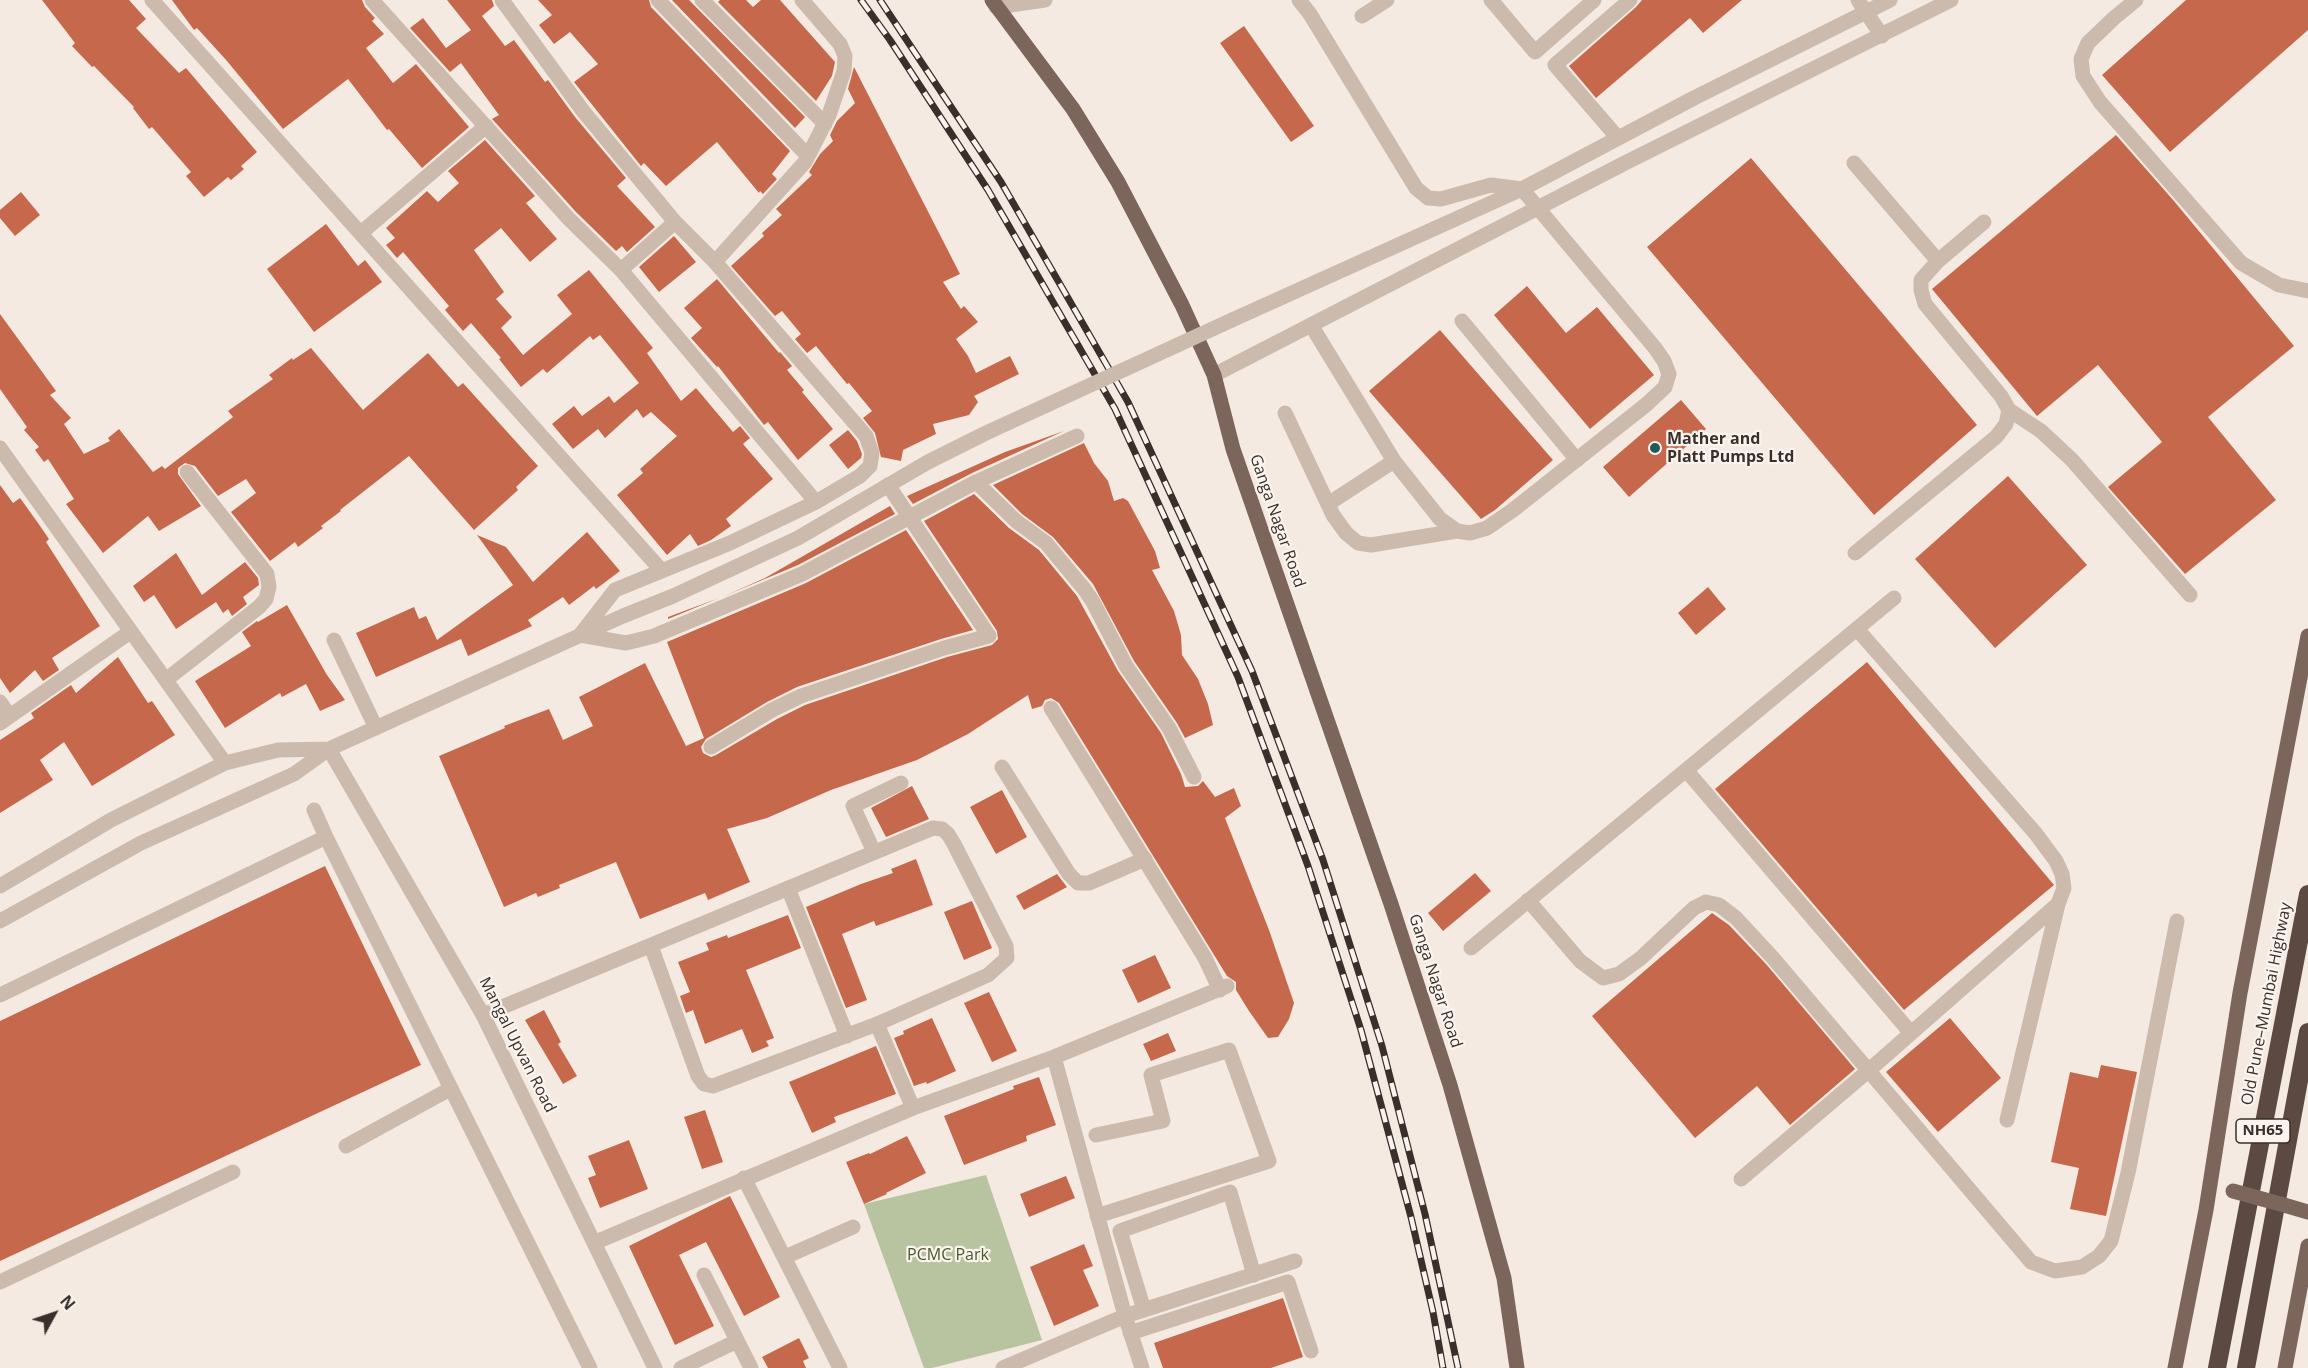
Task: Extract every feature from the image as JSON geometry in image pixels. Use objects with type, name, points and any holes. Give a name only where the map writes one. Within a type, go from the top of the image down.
[{"type":"highway","name":"Old Pune–Mumbai Highway","points":[[2217,1368],[2308,894]]},
{"type":"highway","name":"NH65","points":[[2246,1368],[2308,1032]]},
{"type":"main road","name":"Ganga Nagar Road","points":[[994,3],[1073,110],[1118,182],[1182,304],[1214,375],[1233,449],[1391,904],[1450,1085],[1504,1278],[1517,1368]]},
{"type":"main road","points":[[2175,1368],[2210,1185],[2240,993],[2308,636]]},
{"type":"main road","points":[[2210,1185],[2308,1212]]},
{"type":"main road","points":[[2285,1368],[2308,1246]]},
{"type":"street","points":[[152,0],[662,571]]},
{"type":"street","points":[[372,0],[569,219],[621,270],[816,502]]},
{"type":"street","points":[[502,0],[583,111],[675,222],[715,262],[866,436],[872,453],[870,466],[860,476],[816,502],[730,543],[615,590],[580,635]]},
{"type":"street","points":[[658,0],[808,156]]},
{"type":"street","points":[[702,0],[825,124]]},
{"type":"street","points":[[715,262],[808,156],[825,124],[844,71],[845,56],[840,44],[802,0]]},
{"type":"street","points":[[994,3],[1045,0]]},
{"type":"street","points":[[1299,0],[1310,14],[1416,188],[1428,198],[1441,199],[1491,185],[1522,189],[1655,348],[1665,361],[1669,374],[1665,387],[1647,404],[1513,510],[1487,528],[1470,534],[1457,531],[1440,519],[1394,461],[1311,325]]},
{"type":"street","points":[[1362,16],[1387,0]]},
{"type":"street","points":[[1491,0],[1535,52],[1594,0]]},
{"type":"street","points":[[1618,138],[1556,65],[1630,0]]},
{"type":"street","points":[[0,921],[141,843],[294,774],[329,749],[798,538],[928,462],[986,433],[1522,189],[1863,6],[1890,0]]},
{"type":"street","points":[[1214,375],[1538,208],[1951,0]]},
{"type":"street","points":[[2136,0],[2088,43],[2081,59],[2083,76],[2100,102],[2241,263],[2279,285],[2308,291]]},
{"type":"street","points":[[1863,6],[1882,36]]},
{"type":"street","points":[[361,233],[486,126]]},
{"type":"street","points":[[1854,163],[1938,261]]},
{"type":"street","points":[[621,270],[675,222]]},
{"type":"street","points":[[1984,222],[1938,261],[1921,280],[1925,304],[2001,396],[2009,410],[2041,430],[2072,460],[2190,596]]},
{"type":"street","points":[[1462,321],[1577,460]]},
{"type":"street","points":[[1855,553],[1996,437],[2006,424],[2009,410]]},
{"type":"street","points":[[1285,413],[1328,504],[1346,533],[1358,543],[1371,545],[1457,531]]},
{"type":"street","points":[[580,635],[626,643],[654,636],[802,574],[976,482],[1077,436]]},
{"type":"street","points":[[0,448],[225,763]]},
{"type":"street","points":[[1328,504],[1394,461]]},
{"type":"street","points":[[167,679],[259,607],[266,599],[269,587],[267,574],[187,472]]},
{"type":"street","points":[[976,482],[1016,521],[1047,543],[1085,590],[1126,666],[1169,728],[1194,777]]},
{"type":"street","points":[[711,747],[772,710],[801,696],[944,648],[989,636],[888,485]]},
{"type":"street","points":[[1471,948],[1894,598]]},
{"type":"street","points":[[1857,629],[2036,834],[2062,874],[2064,888],[2058,903],[2007,1120]]},
{"type":"street","points":[[0,702],[5,720],[130,632]]},
{"type":"street","points":[[334,640],[376,728]]},
{"type":"street","points":[[596,1242],[913,1108],[1054,1057],[1223,988],[1051,708]]},
{"type":"street","points":[[0,886],[111,820],[225,763],[278,750],[329,749]]},
{"type":"street","name":"Mangal Upvan Road","points":[[329,749],[483,1015],[596,1242],[655,1368]]},
{"type":"street","points":[[1002,767],[1069,874],[1078,883],[1089,883],[1145,858]]},
{"type":"street","points":[[1686,770],[1911,1033]]},
{"type":"street","points":[[874,852],[853,806],[901,783]]},
{"type":"street","points":[[314,810],[588,1367]]},
{"type":"street","points":[[483,1015],[933,828],[948,834],[1006,946],[1007,958],[988,975],[877,1024],[714,1086],[704,1084],[698,1076],[651,946]]},
{"type":"street","points":[[0,995],[326,837]]},
{"type":"street","points":[[788,888],[847,1036]]},
{"type":"street","points":[[1528,900],[1580,961],[1603,978],[1619,974],[1634,963],[1695,908],[1706,902],[1719,905],[1736,918],[1773,958],[2031,1262],[2055,1271],[2082,1267],[2098,1256],[2111,1242],[2177,921]]},
{"type":"street","points":[[1741,1179],[1868,1071],[2058,903]]},
{"type":"street","points":[[877,1024],[913,1108]]},
{"type":"street","points":[[1096,1135],[1163,1121],[1151,1075],[1229,1050],[1269,1161],[1097,1216]]},
{"type":"street","points":[[1054,1057],[1125,1316],[1142,1368]]},
{"type":"street","points":[[346,1146],[450,1089]]},
{"type":"street","points":[[0,1282],[233,1172]]},
{"type":"street","points":[[744,1178],[840,1368]]},
{"type":"street","points":[[1144,1310],[1120,1231],[1230,1192],[1254,1275]]},
{"type":"street","points":[[785,1257],[853,1227]]},
{"type":"street","points":[[1003,1368],[1125,1316],[1296,1261]]},
{"type":"street","points":[[704,1275],[751,1368]]},
{"type":"street","points":[[1130,1333],[1288,1282],[1311,1351]]},
{"type":"street","points":[[681,1368],[737,1341]]},
{"type":"green space","name":"PCMC Park","points":[[986,1175],[1042,1340],[932,1368],[924,1368],[864,1204]]},
{"type":"building","points":[[42,0],[129,0],[146,19],[136,28],[179,73],[186,68],[257,152],[241,166],[244,169],[231,180],[228,177],[204,197],[186,176],[191,172],[152,127],[149,129],[134,107],[72,46],[75,43]]},
{"type":"building","points":[[172,0],[362,0],[375,18],[372,21],[384,34],[366,48],[393,83],[416,64],[469,127],[422,168],[389,129],[387,130],[348,79],[283,129],[227,61],[197,28],[194,30]]},
{"type":"building","points":[[447,0],[492,0],[494,6],[482,16],[505,46],[514,40],[545,82],[548,80],[575,117],[626,178],[617,186],[655,227],[627,252],[622,246],[616,251],[576,212],[492,119],[499,115],[461,63],[450,72],[410,28],[423,18],[446,48],[471,30]]},
{"type":"building","points":[[538,0],[649,0],[651,7],[790,151],[772,174],[777,179],[763,194],[760,191],[759,193],[717,142],[666,186],[644,163],[641,166],[574,82],[598,64],[570,32],[554,44],[539,25],[552,15]]},
{"type":"building","points":[[672,0],[689,0],[805,117],[795,128]]},
{"type":"building","points":[[720,0],[746,0],[753,7],[761,0],[780,0],[835,62],[832,76],[816,101],[718,2]]},
{"type":"building","points":[[1642,0],[1742,0],[1703,33],[1690,18],[1596,98],[1569,66]]},
{"type":"building","points":[[2186,0],[2308,0],[2308,30],[2170,152],[2102,75]]},
{"type":"building","points":[[1244,26],[1314,126],[1291,142],[1220,43]]},
{"type":"building","points":[[854,67],[960,274],[943,282],[961,309],[964,306],[978,322],[956,339],[976,373],[1010,356],[1019,374],[974,396],[978,402],[969,415],[933,424],[936,434],[903,450],[901,461],[881,457],[875,433],[863,418],[872,411],[816,346],[807,353],[795,339],[801,334],[782,311],[775,316],[731,266],[764,236],[762,233],[782,215],[776,209],[812,175],[809,172],[820,154],[833,141],[830,135],[837,121],[855,103],[848,89]]},
{"type":"building","points":[[2116,135],[2294,346],[2208,417],[2276,500],[2185,574],[2108,487],[2162,442],[2098,365],[2037,416],[1932,289]]},
{"type":"building","points":[[485,140],[535,196],[526,203],[557,239],[530,262],[501,228],[474,250],[504,292],[496,299],[512,317],[501,328],[523,355],[572,314],[557,295],[589,270],[653,348],[647,353],[681,401],[696,388],[733,432],[740,426],[750,438],[743,444],[773,479],[726,519],[731,526],[711,540],[698,546],[690,534],[667,555],[617,495],[643,473],[640,469],[677,436],[651,412],[643,418],[637,409],[605,438],[598,429],[573,449],[552,424],[574,406],[582,416],[609,396],[614,403],[639,383],[600,335],[593,340],[590,336],[547,373],[543,369],[521,387],[499,359],[501,358],[471,323],[463,331],[445,310],[449,306],[403,252],[397,258],[386,245],[395,238],[386,228],[427,191],[438,202],[459,183],[448,171]]},
{"type":"building","points":[[1751,158],[1977,425],[1874,515],[1647,247]]},
{"type":"building","points":[[21,192],[40,215],[15,236],[0,218],[0,210]]},
{"type":"building","points":[[326,224],[358,266],[365,260],[382,282],[314,332],[267,269]]},
{"type":"building","points":[[674,236],[696,262],[659,292],[639,267]]},
{"type":"building","points":[[717,279],[792,366],[787,370],[833,429],[798,460],[768,422],[764,425],[718,366],[691,338],[702,328],[684,308]]},
{"type":"building","points":[[1527,286],[1566,333],[1597,307],[1654,375],[1590,429],[1494,315]]},
{"type":"building","points":[[0,314],[56,391],[50,395],[71,418],[64,424],[84,454],[110,441],[108,438],[119,429],[153,472],[162,466],[165,469],[233,417],[228,411],[273,379],[269,375],[292,358],[293,360],[311,348],[363,410],[428,353],[458,387],[463,383],[538,466],[516,487],[518,490],[474,530],[409,456],[340,510],[321,526],[323,528],[298,547],[295,542],[270,561],[231,512],[256,493],[246,479],[218,496],[195,466],[185,463],[178,468],[178,474],[201,506],[159,531],[148,516],[103,553],[66,504],[74,499],[48,459],[44,462],[35,450],[39,447],[24,430],[27,427],[0,389]]},
{"type":"building","points":[[1440,330],[1553,460],[1495,510],[1481,519],[1369,391]]},
{"type":"building","name":"Mather and Platt Pumps Ltd","points":[[1681,400],[1706,429],[1629,497],[1603,467]]},
{"type":"building","points":[[848,430],[857,441],[862,454],[861,458],[848,469],[829,445]]},
{"type":"building","points":[[1064,431],[972,473],[913,504],[907,496],[1005,452]]},
{"type":"building","points":[[1084,443],[1094,463],[1108,481],[1114,501],[1123,498],[1128,501],[1155,551],[1160,568],[1152,570],[1174,611],[1181,635],[1182,655],[1198,679],[1208,704],[1213,725],[1185,738],[1134,661],[1093,584],[1053,537],[1022,514],[993,485]]},
{"type":"building","points":[[2008,476],[2087,565],[1995,648],[1915,559]]},
{"type":"building","points":[[0,485],[13,503],[20,498],[38,523],[49,539],[46,542],[100,626],[52,658],[59,670],[43,681],[35,670],[10,693],[0,678]]},
{"type":"building","points":[[974,494],[1009,528],[1039,550],[1077,596],[1118,671],[1161,733],[1185,787],[1198,786],[1203,781],[1215,797],[1234,788],[1241,806],[1225,818],[1269,930],[1294,1003],[1289,1019],[1278,1037],[1268,1038],[1249,1011],[1236,990],[1236,982],[1227,976],[1059,703],[1051,698],[1045,700],[1042,706],[1032,709],[1028,695],[968,734],[917,760],[831,790],[767,818],[727,829],[750,882],[708,900],[705,893],[640,919],[616,862],[559,885],[560,888],[538,897],[536,893],[504,907],[439,756],[505,728],[504,726],[549,709],[563,740],[593,726],[579,697],[645,663],[686,746],[704,738],[667,642],[806,583],[906,530],[973,630],[797,687],[767,702],[706,739],[701,747],[703,753],[711,757],[716,755],[805,705],[947,657],[992,645],[998,639],[997,631],[924,521]]},
{"type":"building","points":[[890,506],[895,514],[798,565],[722,597],[765,578]]},
{"type":"building","points":[[587,532],[620,571],[596,589],[594,586],[569,605],[563,597],[528,620],[532,626],[468,656],[461,639],[376,677],[356,633],[414,607],[419,619],[426,616],[437,640],[513,585],[477,535],[506,547],[533,582]]},
{"type":"building","points":[[176,553],[202,595],[245,562],[258,578],[259,585],[243,597],[247,604],[232,616],[228,609],[223,613],[216,602],[176,629],[154,595],[144,602],[133,586]]},
{"type":"building","points":[[1708,587],[1726,609],[1696,635],[1678,613]]},
{"type":"building","points":[[719,598],[668,619],[668,617]]},
{"type":"building","points":[[287,605],[327,675],[345,700],[320,711],[306,684],[282,697],[280,693],[225,728],[195,681],[251,646],[242,632]]},
{"type":"building","points":[[118,657],[148,703],[152,701],[175,735],[92,786],[64,742],[40,760],[53,780],[0,813],[0,740],[34,718],[31,713],[71,685],[76,693]]},
{"type":"building","points":[[1867,662],[2054,885],[1904,1010],[1715,789]]},
{"type":"building","points":[[912,786],[929,819],[886,837],[871,808]]},
{"type":"building","points":[[1002,790],[1027,837],[996,854],[970,807]]},
{"type":"building","points":[[916,859],[933,905],[876,926],[874,921],[842,934],[867,1000],[846,1008],[806,907],[893,873],[891,869]]},
{"type":"building","points":[[325,866],[421,1065],[0,1261],[0,1021]]},
{"type":"building","points":[[1475,873],[1491,891],[1443,931],[1428,913]]},
{"type":"building","points":[[1057,874],[1067,887],[1024,910],[1016,896]]},
{"type":"building","points":[[972,901],[992,948],[964,960],[944,912]]},
{"type":"building","points":[[1712,913],[1729,925],[1766,964],[1855,1069],[1790,1125],[1757,1086],[1695,1138],[1592,1016]]},
{"type":"building","points":[[788,915],[801,948],[746,970],[774,1038],[766,1041],[769,1046],[752,1053],[742,1029],[705,1044],[693,1010],[686,1013],[680,996],[690,992],[678,962],[709,950],[706,943],[727,935],[728,938]]},
{"type":"building","points":[[1155,955],[1171,988],[1138,1003],[1122,970]]},
{"type":"building","points":[[989,992],[1017,1051],[992,1062],[964,1003]]},
{"type":"building","points":[[544,1010],[561,1042],[558,1044],[577,1076],[563,1084],[525,1020]]},
{"type":"building","points":[[932,1018],[956,1071],[927,1084],[926,1082],[914,1086],[894,1038],[904,1034],[903,1031]]},
{"type":"building","points":[[1950,1018],[2001,1078],[1938,1132],[1886,1072]]},
{"type":"building","points":[[1168,1033],[1176,1051],[1151,1061],[1143,1044]]},
{"type":"building","points":[[876,1046],[896,1094],[834,1117],[836,1122],[812,1133],[789,1082]]},
{"type":"building","points":[[2101,1065],[2137,1072],[2106,1216],[2070,1209],[2079,1168],[2051,1162],[2070,1072],[2098,1078]]},
{"type":"building","points":[[1039,1077],[1056,1125],[1026,1136],[1027,1141],[964,1165],[944,1116]]},
{"type":"building","points":[[705,1110],[723,1162],[702,1169],[684,1117]]},
{"type":"building","points":[[907,1136],[926,1173],[864,1204],[846,1162],[870,1154]]},
{"type":"building","points":[[629,1140],[648,1189],[600,1208],[588,1178],[596,1175],[588,1156]]},
{"type":"building","points":[[1066,1176],[1075,1198],[1029,1217],[1020,1194]]},
{"type":"building","points":[[730,1196],[780,1297],[744,1316],[706,1242],[679,1255],[714,1326],[675,1345],[629,1246]]},
{"type":"building","points":[[1084,1244],[1093,1266],[1083,1270],[1099,1306],[1054,1326],[1030,1267]]},
{"type":"building","points":[[1283,1298],[1303,1357],[1271,1368],[1163,1368],[1154,1343]]},
{"type":"building","points":[[799,1338],[809,1358],[803,1361],[806,1368],[768,1368],[762,1357]]},
{"type":"railway","points":[[861,0],[890,40],[988,190],[1115,409],[1238,677],[1308,866],[1361,1030],[1411,1217],[1433,1312],[1443,1368]]},
{"type":"railway","points":[[880,0],[1001,182],[1128,402],[1252,671],[1323,860],[1382,1046],[1425,1214],[1458,1368]]},
{"type":"place","name":"Mather and Platt Pumps Ltd","points":[[1655,448]]}]
